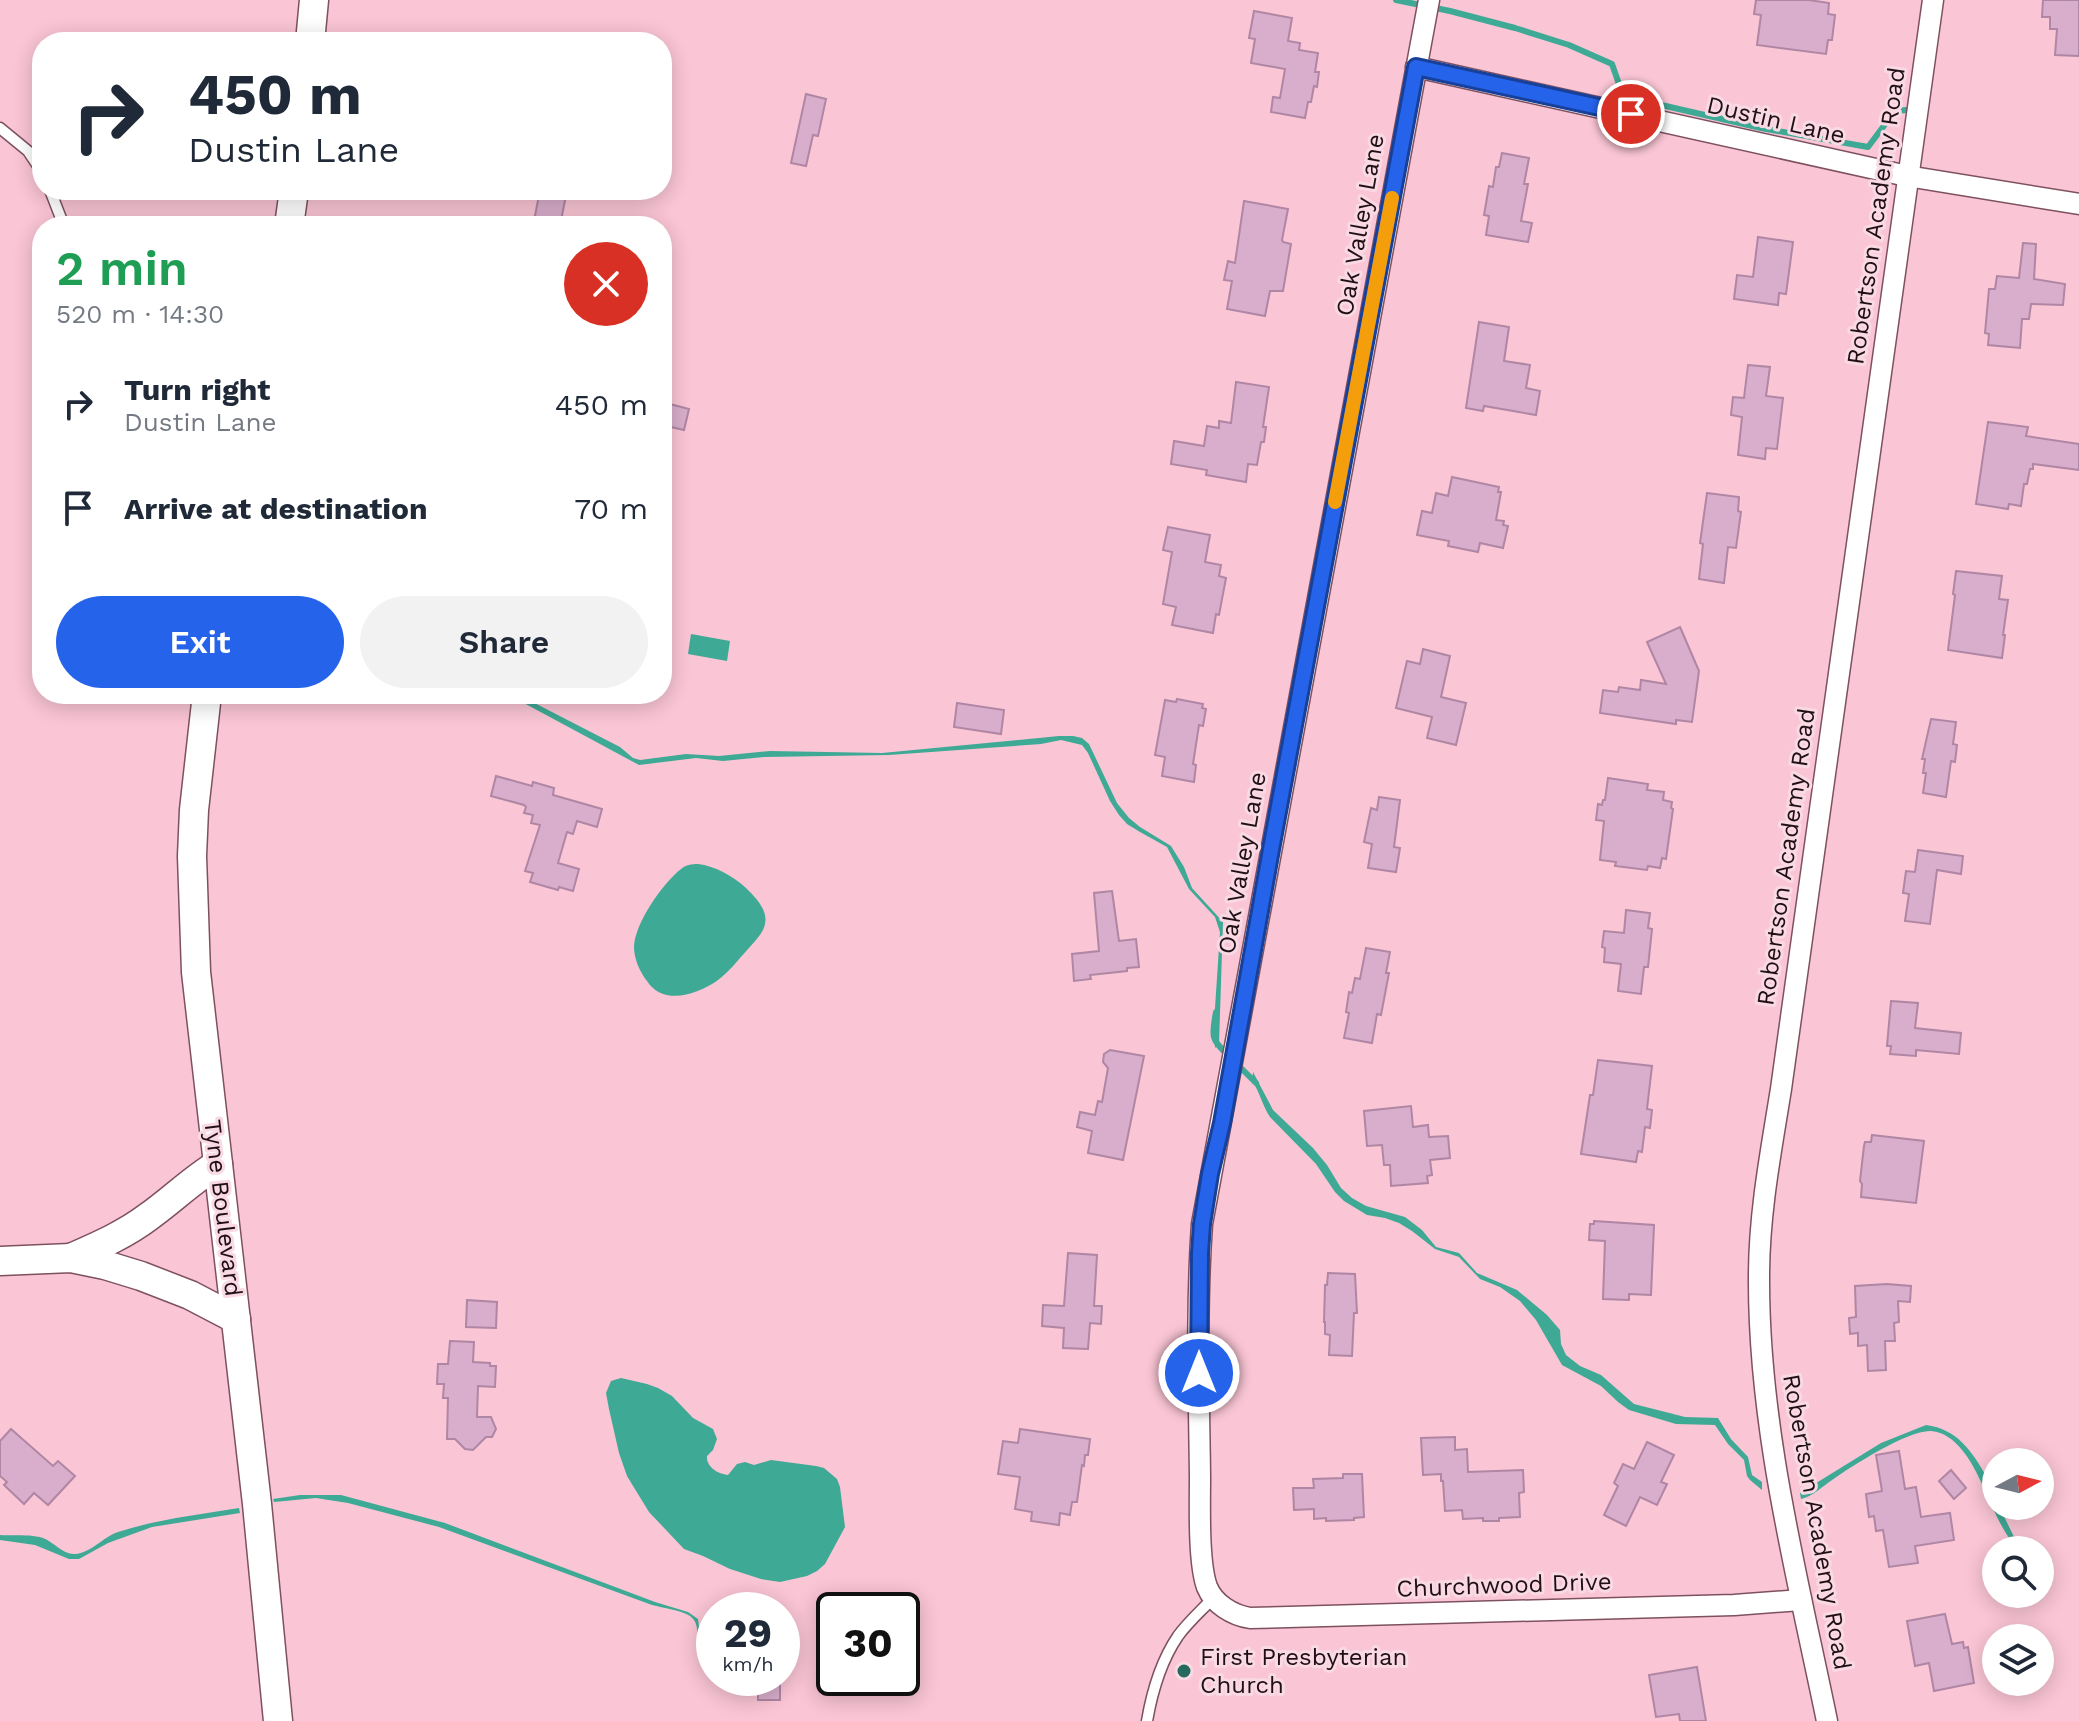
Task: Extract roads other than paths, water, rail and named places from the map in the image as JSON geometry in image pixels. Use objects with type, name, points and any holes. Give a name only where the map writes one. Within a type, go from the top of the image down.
[{"type":"street","points":[[311,32],[314,0]]},
{"type":"street","name":"Oak Valley Lane","points":[[1213,1598],[1203,1568],[1200,1512],[1199,1279],[1202,1224],[1429,0]]},
{"type":"street","name":"Robertson Academy Road","points":[[1827,1721],[1801,1600],[1769,1420],[1760,1312],[1760,1246],[1764,1195],[1933,0]]},
{"type":"street","name":"Dustin Lane","points":[[1416,67],[1907,176],[2079,204]]},
{"type":"street","name":"Tyne Boulevard","points":[[206,704],[195,792],[192,856],[196,972],[278,1721]]},
{"type":"street","points":[[71,1258],[134,1227],[218,1164]]},
{"type":"street","points":[[0,1261],[71,1258],[141,1276],[190,1295],[236,1319]]},
{"type":"street","name":"Churchwood Drive","points":[[1213,1598],[1236,1615],[1250,1618],[1801,1600]]},
{"type":"lane","points":[[0,128],[32,157]]},
{"type":"lane","points":[[1147,1721],[1167,1656],[1179,1635],[1213,1598]]},
{"type":"waterway","points":[[1396,0],[1450,11],[1569,45],[1612,64],[1620,87],[1631,98],[1761,128],[1868,147],[1895,111],[1907,110]]},
{"type":"waterway","points":[[1216,1012],[1214,1036],[1228,1055]]},
{"type":"waterway","points":[[1236,1063],[1256,1083]]},
{"type":"place","name":"First Presbyterian Church","points":[[1184,1671]]}]
